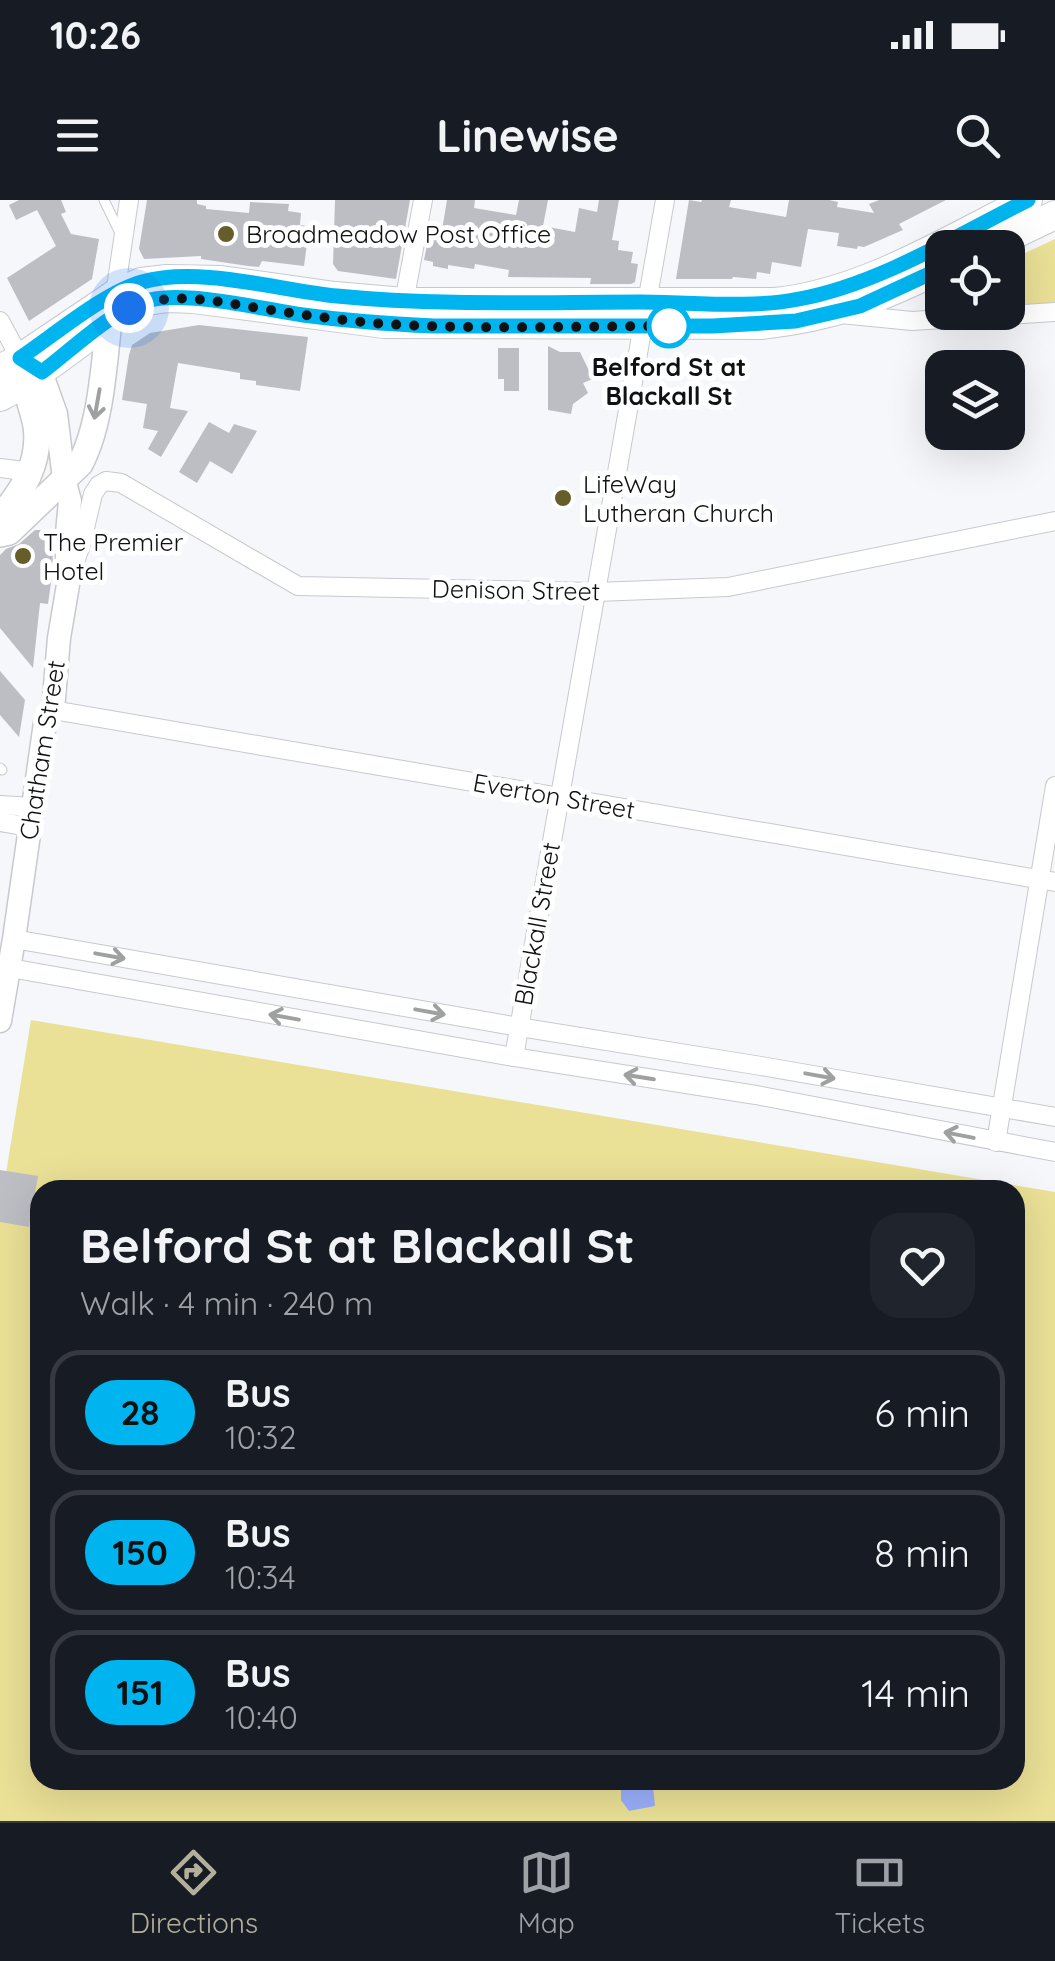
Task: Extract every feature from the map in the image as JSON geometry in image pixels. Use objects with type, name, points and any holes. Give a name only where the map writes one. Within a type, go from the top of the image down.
[{"type":"main road","points":[[112,307],[129,308],[170,298],[206,300],[384,324],[644,314],[714,304],[798,300],[886,270],[1028,200]]},
{"type":"main road","points":[[1023,230],[1055,214]]},
{"type":"main road","points":[[0,517],[14,502],[31,472],[36,447],[36,423],[17,376],[141,282],[198,278],[404,302],[761,324],[834,313],[925,276]]},
{"type":"main road","points":[[0,534],[9,532],[80,464],[90,443],[112,307]]},
{"type":"street","points":[[112,307],[129,200]]},
{"type":"street","points":[[404,302],[423,200]]},
{"type":"street","name":"Blackall Street","points":[[514,1057],[666,200]]},
{"type":"street","points":[[834,313],[912,321],[1055,312]]},
{"type":"street","points":[[0,321],[17,376]]},
{"type":"street","name":"Chatham Street","points":[[0,1020],[44,723],[53,710],[58,638],[69,579],[66,544],[70,501],[60,431],[17,376]]},
{"type":"street","points":[[0,468],[31,472]]},
{"type":"street","name":"Denison Street","points":[[69,579],[93,494],[99,485],[112,481],[298,586],[596,592],[728,587],[1055,521]]},
{"type":"street","name":"Everton Street","points":[[53,710],[1047,881]]},
{"type":"street","points":[[996,1142],[1047,881],[1055,786]]},
{"type":"street","points":[[0,805],[31,817]]},
{"type":"street","points":[[0,822],[31,817]]},
{"type":"street","points":[[14,938],[1055,1117]]},
{"type":"street","points":[[5,983],[318,1023],[756,1096],[1055,1152]]},
{"type":"street","points":[[318,1023],[323,993]]},
{"type":"street","points":[[756,1096],[761,1066]]},
{"type":"lane","points":[[104,200],[123,238]]},
{"type":"shaded area","points":[[1055,239],[1055,304],[1025,305],[1025,253]]},
{"type":"shaded area","points":[[31,1020],[984,1180],[30,1180],[30,1790],[1025,1790],[1025,1187],[1055,1192],[1055,1821],[0,1821],[0,1210]]},
{"type":"water","points":[[621,1790],[653,1790],[655,1806],[629,1811],[621,1800]]},
{"type":"building","points":[[19,200],[61,200],[66,212],[61,214],[71,234],[99,239],[92,279],[29,321],[7,278],[56,246],[37,210],[16,220],[9,205]]},
{"type":"building","points":[[147,200],[197,200],[206,209],[249,213],[250,202],[289,204],[288,211],[301,213],[300,225],[309,229],[304,266],[262,261],[259,267],[248,266],[201,256],[144,259],[139,249]]},
{"type":"building","points":[[335,200],[410,200],[396,279],[338,271],[333,264]]},
{"type":"building","points":[[447,200],[475,200],[474,208],[516,215],[519,200],[548,200],[543,226],[575,232],[579,208],[597,212],[599,200],[619,200],[612,240],[619,241],[618,250],[633,252],[631,263],[638,264],[635,282],[590,284],[591,278],[508,277],[509,270],[475,264],[474,269],[433,266],[433,262],[424,260],[429,235],[432,228],[442,230]]},
{"type":"building","points":[[689,200],[731,200],[729,207],[786,217],[789,200],[829,200],[838,202],[837,207],[874,213],[869,204],[879,200],[946,200],[899,224],[903,230],[857,249],[837,246],[839,233],[808,229],[801,267],[772,262],[770,274],[757,272],[756,279],[676,279]]},
{"type":"building","points":[[199,325],[308,337],[300,391],[256,385],[256,381],[240,379],[240,373],[178,363],[170,408],[188,411],[161,457],[148,449],[158,431],[143,428],[147,404],[122,400],[129,355],[132,345],[150,333]]},
{"type":"building","points":[[548,346],[560,352],[580,352],[593,379],[583,383],[588,393],[573,404],[571,414],[548,410]]},
{"type":"building","points":[[498,348],[519,348],[519,391],[504,391],[504,379],[498,379]]},
{"type":"building","points":[[209,422],[229,433],[234,424],[257,431],[232,474],[210,461],[197,483],[179,472]]},
{"type":"building","points":[[35,530],[52,536],[53,569],[48,604],[40,603],[33,668],[0,628],[0,555]]},
{"type":"building","points":[[0,671],[25,700],[19,737],[0,715]]},
{"type":"building","points":[[0,1170],[38,1176],[37,1180],[30,1180],[29,1227],[0,1222]]},
{"type":"bus line","name":"28","points":[[967,230],[1028,200]]},
{"type":"bus line","name":"28","points":[[925,251],[855,284],[798,300],[775,302],[404,302],[222,280],[167,278],[141,282],[114,294],[20,358],[42,372],[129,308],[170,298],[384,324],[713,326],[817,317],[860,306],[925,276]]},
{"type":"place","name":"Broadmeadow Post Office","points":[[226,234]]},
{"type":"place","name":"Belford St at Blackall St","points":[[669,326]]},
{"type":"place","name":"LifeWay Lutheran Church","points":[[563,498]]},
{"type":"place","name":"The Premier Hotel","points":[[23,556]]},
{"type":"route","points":[[129,308],[170,298],[384,324],[678,326],[669,326]]}]
